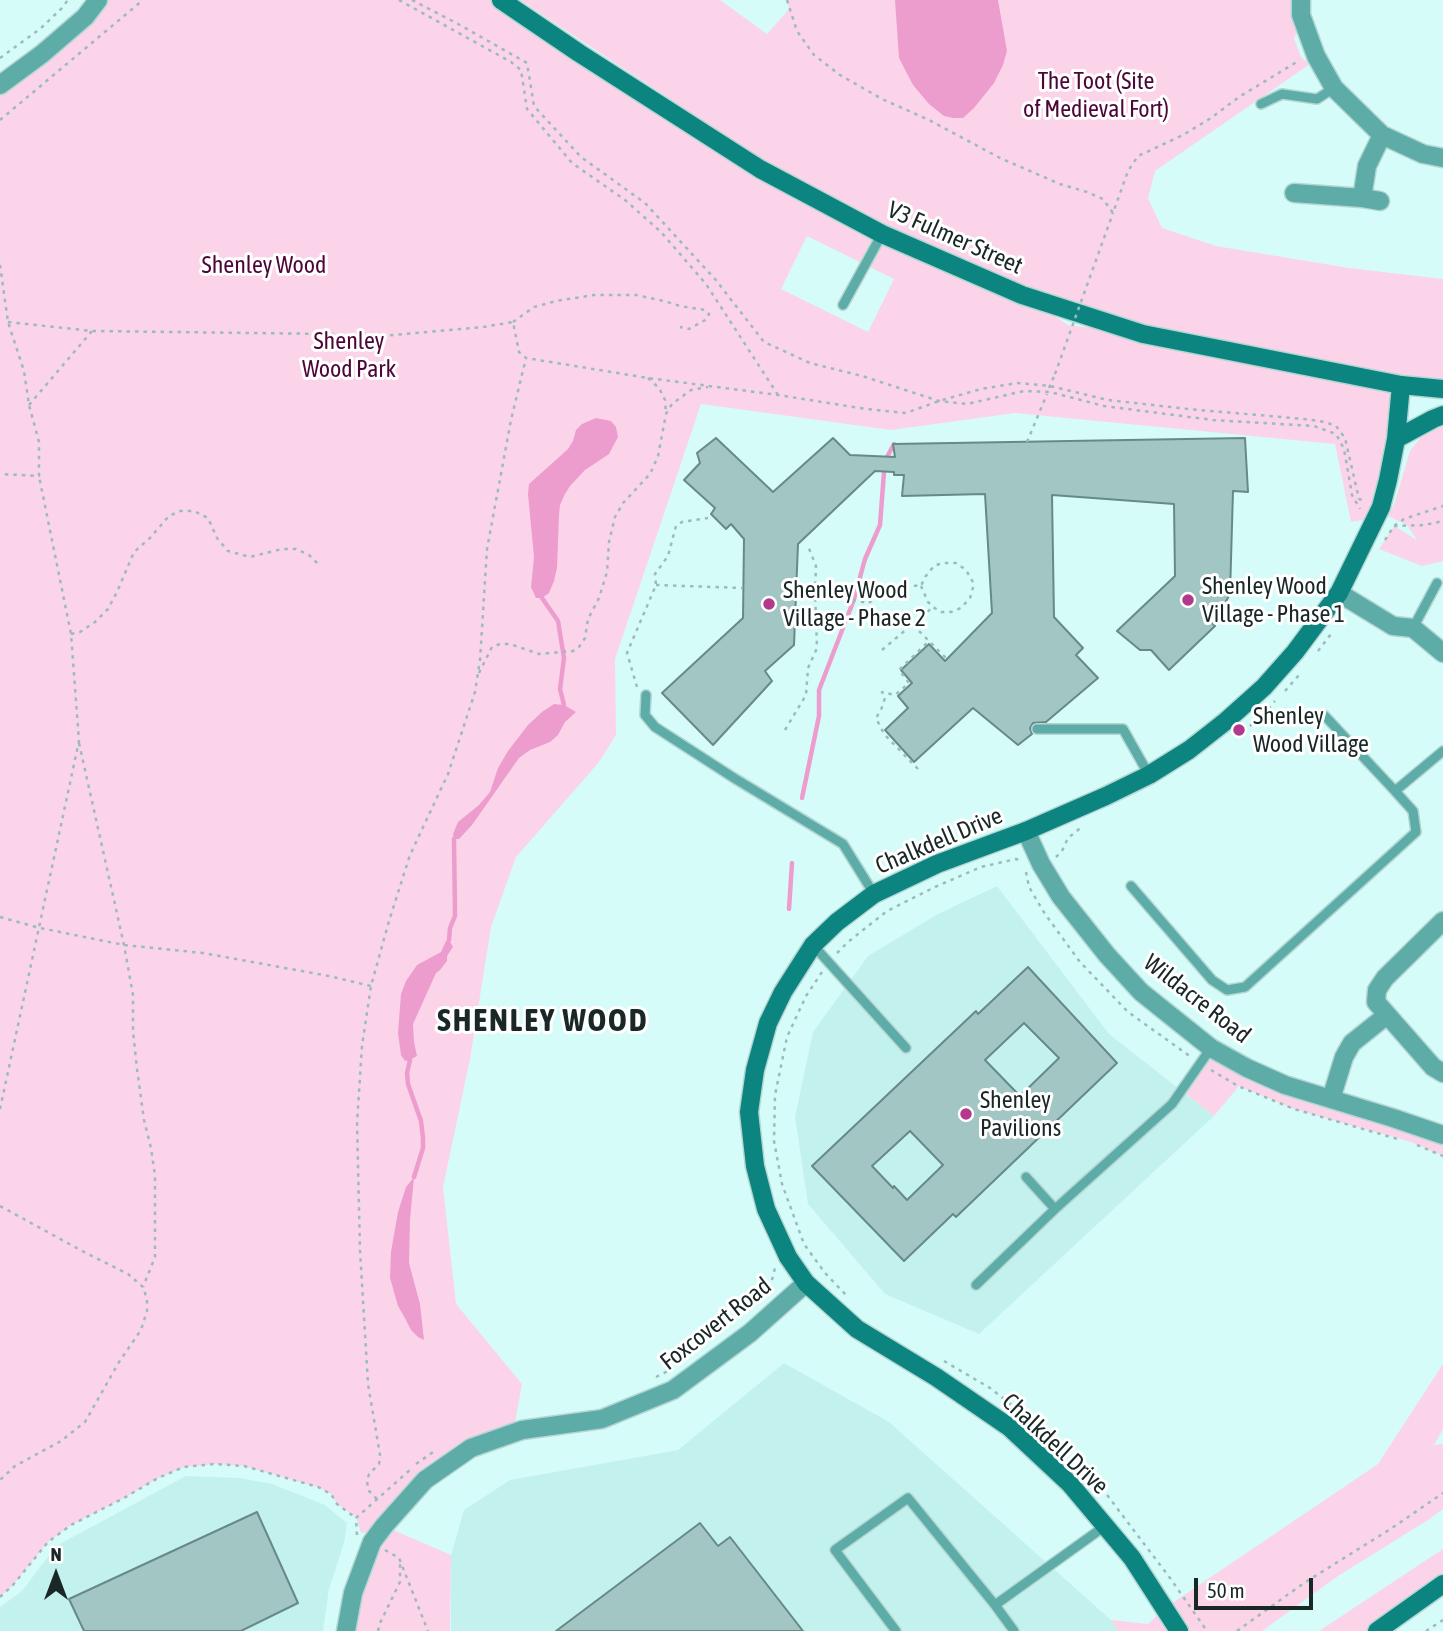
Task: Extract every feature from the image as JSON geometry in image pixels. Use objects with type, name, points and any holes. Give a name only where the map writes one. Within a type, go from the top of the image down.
[{"type":"street","points":[[0,85],[85,17],[98,0]]},
{"type":"street","name":"V3 Fulmer Street","points":[[501,0],[760,169],[882,234],[1022,295],[1143,334],[1401,385],[1443,390]]},
{"type":"street","points":[[1301,0],[1301,15],[1316,56],[1334,88],[1382,135],[1423,154],[1443,158]]},
{"type":"street","points":[[1362,198],[1367,166],[1382,135]]},
{"type":"street","points":[[1294,193],[1380,201]]},
{"type":"street","name":"Chalkdell Drive","points":[[1179,1631],[1132,1558],[1070,1484],[1009,1427],[936,1377],[857,1329],[806,1283],[788,1257],[766,1209],[755,1166],[749,1112],[755,1070],[768,1023],[783,992],[813,946],[874,894],[937,864],[1026,831],[1149,775],[1189,750],[1264,687],[1295,652],[1339,593],[1378,512],[1396,439],[1401,385]]},
{"type":"street","points":[[1396,439],[1443,415]]},
{"type":"street","points":[[1339,593],[1392,626],[1413,628],[1443,653]]},
{"type":"street","name":"Wildacre Road","points":[[1026,831],[1041,864],[1061,897],[1107,956],[1141,992],[1211,1048],[1247,1069],[1285,1085],[1443,1135]]},
{"type":"street","points":[[1443,921],[1385,978],[1377,990],[1376,1002],[1433,1067],[1443,1073]]},
{"type":"street","points":[[1331,1099],[1344,1057],[1352,1043],[1387,1015]]},
{"type":"street","name":"Foxcovert Road","points":[[346,1631],[353,1593],[372,1542],[425,1480],[471,1448],[522,1430],[602,1419],[673,1390],[750,1333],[806,1283]]},
{"type":"street","points":[[1377,1631],[1443,1584]]},
{"type":"lane","points":[[1261,104],[1282,94],[1317,99],[1334,88]]},
{"type":"lane","points":[[843,305],[882,234]]},
{"type":"lane","points":[[1413,628],[1437,583]]},
{"type":"lane","points":[[646,695],[645,715],[655,727],[843,844],[874,894]]},
{"type":"lane","points":[[1131,886],[1212,979],[1227,990],[1245,987],[1416,832],[1413,811],[1324,715]]},
{"type":"lane","points":[[1037,729],[1122,729],[1149,775]]},
{"type":"lane","points":[[1395,791],[1443,751]]},
{"type":"lane","points":[[813,946],[906,1048]]},
{"type":"lane","points":[[976,1286],[1055,1209],[1172,1104],[1211,1048]]},
{"type":"lane","points":[[1026,1177],[1055,1209]]},
{"type":"lane","points":[[896,1631],[835,1550],[908,1498],[1014,1631]]},
{"type":"lane","points":[[995,1605],[1105,1526]]},
{"type":"path","points":[[0,58],[40,29],[68,0]]},
{"type":"path","points":[[0,120],[143,0]]},
{"type":"path","points":[[399,0],[521,70],[527,109],[572,163],[625,200],[661,232],[706,284],[778,395]]},
{"type":"path","points":[[412,0],[527,63],[534,106],[581,157],[645,203],[715,279],[764,342],[810,363],[862,376],[939,401],[967,404],[1024,391],[1047,392],[1104,406],[1213,420],[1314,426],[1336,434],[1344,449],[1352,495],[1360,509],[1378,512]]},
{"type":"path","points":[[787,0],[797,31],[808,47],[840,75],[1000,158],[1103,199],[1113,213]]},
{"type":"path","points":[[1027,442],[1055,374],[1128,171],[1138,156],[1183,135],[1211,118],[1301,57]]},
{"type":"path","points":[[0,265],[8,323],[24,371],[29,405],[39,442],[39,476],[71,634],[79,741],[133,995],[137,1069],[155,1177],[155,1257],[143,1287]]},
{"type":"path","points":[[8,323],[92,331],[382,336],[513,322],[534,307],[594,295],[636,295],[705,310],[709,314],[707,319],[690,328],[680,327]]},
{"type":"path","points":[[513,322],[519,352],[526,358],[866,409],[906,413],[981,389],[1017,383],[1049,386],[1108,400],[1325,422],[1336,426],[1345,438],[1359,499],[1394,526],[1425,526],[1443,522]]},
{"type":"path","points":[[29,405],[92,331]]},
{"type":"path","points":[[377,1499],[369,1491],[367,1482],[369,1474],[379,1464],[380,1455],[368,1384],[360,1250],[358,1123],[362,1046],[371,986],[410,855],[448,774],[475,692],[480,660],[487,549],[511,420],[526,358]]},
{"type":"path","points":[[478,674],[492,647],[500,644],[510,644],[539,654],[573,651],[585,638],[607,572],[614,516],[650,474],[659,456],[666,400],[659,388],[648,378]]},
{"type":"path","points":[[666,414],[672,404],[691,390],[711,386]]},
{"type":"path","points":[[0,474],[39,476]]},
{"type":"path","points":[[71,634],[80,632],[95,622],[108,609],[134,552],[168,517],[179,511],[194,512],[208,518],[217,538],[228,551],[250,557],[282,549],[296,549],[309,555],[319,565]]},
{"type":"path","points":[[646,695],[639,692],[627,653],[656,585],[655,573],[668,556],[676,526],[682,522],[708,518]]},
{"type":"path","points":[[785,730],[806,695],[808,668],[817,648],[816,566],[808,546]]},
{"type":"path","points":[[942,563],[956,563],[966,570],[974,584],[970,598],[961,608],[951,612],[941,612],[933,607],[921,586],[934,566],[942,563]]},
{"type":"path","points":[[656,585],[743,587]]},
{"type":"path","points":[[796,590],[834,591],[841,598],[869,603],[886,588],[894,585],[921,586]]},
{"type":"path","points":[[882,650],[933,607]]},
{"type":"path","points":[[913,625],[947,659]]},
{"type":"path","points":[[918,769],[884,734],[876,718],[885,698],[882,692],[895,695],[909,682],[899,670],[929,640]]},
{"type":"path","points":[[0,1109],[79,741]]},
{"type":"path","points":[[0,917],[124,945],[203,953],[371,986]]},
{"type":"path","points":[[0,1206],[128,1274],[143,1287],[147,1299],[147,1311],[141,1330],[119,1362],[85,1422],[61,1441],[15,1466],[0,1480]]},
{"type":"path","points":[[648,1382],[668,1371],[769,1288],[776,1266],[804,1244]]},
{"type":"path","points":[[356,1517],[423,1459],[440,1448]]},
{"type":"path","points":[[0,1597],[48,1542],[71,1525],[184,1466],[244,1466],[318,1487],[331,1494],[337,1504],[356,1517]]},
{"type":"path","points":[[1237,1631],[1443,1493]]},
{"type":"path","points":[[356,1517],[357,1535],[399,1558],[428,1631]]},
{"type":"path","points":[[378,1631],[400,1582],[399,1558]]},
{"type":"path","points":[[1426,1631],[1443,1619]]},
{"type":"shaded area","points":[[895,0],[998,0],[1007,51],[1003,65],[994,83],[963,118],[944,116],[929,104],[913,85],[899,58]]},
{"type":"shaded area","points":[[596,418],[611,421],[616,427],[618,437],[609,454],[585,470],[565,494],[560,505],[554,581],[549,593],[542,598],[536,598],[531,587],[534,557],[529,484],[568,449],[576,430],[582,424]]},
{"type":"shaded area","points":[[554,704],[564,705],[576,712],[550,742],[519,758],[472,825],[459,839],[454,839],[453,834],[458,822],[490,792],[498,768],[508,751],[528,725]]},
{"type":"shaded area","name":"Shenley Pavilions","points":[[997,886],[1109,1034],[1214,1116],[979,1334],[885,1294],[808,1204],[795,1117],[813,1032],[868,956],[938,914]]},
{"type":"shaded area","points":[[449,940],[453,947],[447,961],[436,973],[413,1024],[417,1056],[405,1061],[401,1055],[398,1033],[401,994],[417,965],[441,952]]},
{"type":"shaded area","points":[[414,1177],[409,1263],[420,1304],[424,1340],[411,1330],[398,1306],[390,1278],[391,1252],[398,1212],[406,1187]]},
{"type":"shaded area","points":[[784,1363],[889,1422],[1111,1620],[1118,1631],[451,1631],[451,1555],[464,1510],[510,1480],[678,1450]]},
{"type":"shaded area","points":[[186,1476],[240,1478],[272,1484],[325,1505],[347,1523],[344,1543],[329,1589],[323,1631],[0,1631],[0,1607],[22,1591],[56,1546]]},
{"type":"green space","name":"Shenley Wood","points":[[98,0],[501,0],[760,169],[1022,295],[1068,325],[1140,334],[1091,310],[1026,287],[904,235],[758,157],[520,0],[720,0],[767,34],[789,9],[787,0],[1295,0],[1299,29],[1294,38],[1301,57],[1310,64],[1155,171],[1148,198],[1162,228],[1216,246],[1349,268],[1443,279],[1443,389],[1401,385],[1375,518],[1351,522],[1335,444],[1015,413],[891,430],[701,404],[615,659],[616,735],[599,762],[516,857],[491,927],[470,1059],[443,1187],[456,1304],[522,1384],[514,1428],[378,1521],[369,1532],[361,1533],[356,1517],[337,1504],[331,1494],[318,1487],[244,1466],[214,1464],[184,1467],[71,1525],[48,1542],[0,1597],[0,85]],"holes":[[[807,236],[894,279],[868,332],[781,289]]]},
{"type":"green space","points":[[1443,423],[1443,561],[1422,566],[1379,549],[1394,526],[1417,540],[1407,525],[1388,516],[1394,505],[1410,451],[1421,437]]},
{"type":"green space","points":[[1216,1051],[1443,1135],[1443,1156],[1411,1142],[1294,1109],[1239,1086],[1214,1116],[1186,1094]]},
{"type":"green space","points":[[1443,1364],[1443,1429],[1434,1445],[1443,1444],[1443,1509],[1338,1576],[1262,1631],[1118,1631],[1111,1620],[1148,1624],[1165,1608],[1378,1464]]},
{"type":"green space","points":[[384,1526],[451,1555],[450,1631],[346,1631]]},
{"type":"green space","points":[[1443,1549],[1443,1584],[1377,1631],[1319,1631]]},
{"type":"building","name":"Shenley Wood Village - Phase 1","points":[[716,438],[773,492],[833,438],[850,455],[895,457],[893,444],[1245,438],[1248,492],[1233,491],[1230,594],[1224,605],[1209,620],[1215,626],[1169,670],[1151,650],[1140,650],[1117,631],[1175,576],[1174,504],[1052,495],[1054,617],[1083,648],[1076,655],[1098,678],[1046,722],[1033,723],[1030,728],[1032,734],[1018,745],[973,708],[914,762],[885,730],[908,708],[898,696],[912,683],[901,670],[929,644],[945,661],[992,613],[985,494],[902,496],[904,475],[875,471],[798,544],[794,645],[765,671],[772,681],[713,745],[662,693],[743,618],[744,539],[731,524],[726,529],[711,514],[715,508],[684,480],[700,463],[697,453]]},
{"type":"building","name":"Shenley Pavilions","points":[[1028,967],[1117,1063],[956,1217],[953,1214],[904,1261],[812,1166],[976,1011],[978,1014]],"holes":[[[1024,1023],[1059,1058],[1020,1096],[985,1060]],[[910,1131],[943,1165],[907,1200],[872,1166]]]},
{"type":"building","points":[[257,1512],[298,1603],[241,1631],[84,1631],[69,1599]]},
{"type":"building","points":[[700,1523],[718,1546],[730,1537],[803,1631],[556,1631]]},
{"type":"waterway","points":[[887,457],[894,444]]},
{"type":"waterway","points":[[854,599],[865,559],[880,525],[884,472]]},
{"type":"waterway","points":[[542,598],[558,621],[564,658],[560,689],[564,705]]},
{"type":"waterway","points":[[802,798],[819,716],[819,690],[853,602]]},
{"type":"waterway","points":[[449,940],[455,916],[454,839]]},
{"type":"waterway","points":[[789,909],[792,863]]},
{"type":"waterway","points":[[410,1060],[408,1084],[421,1121],[423,1138],[423,1148],[414,1177]]},
{"type":"place","name":"Shenley Wood Village - Phase 1","points":[[1188,600]]},
{"type":"place","name":"Shenley Wood Village - Phase 2","points":[[769,604]]},
{"type":"place","name":"Shenley Wood Village","points":[[1239,730]]},
{"type":"place","name":"Shenley Pavilions","points":[[966,1114]]},
{"type":"district","name":"SHENLEY WOOD","points":[[543,1021]]},
{"type":"park label","name":"The Toot (Site of Medieval Fort)","points":[[1096,95]]},
{"type":"park label","name":"Shenley Wood Park","points":[[349,355]]}]
